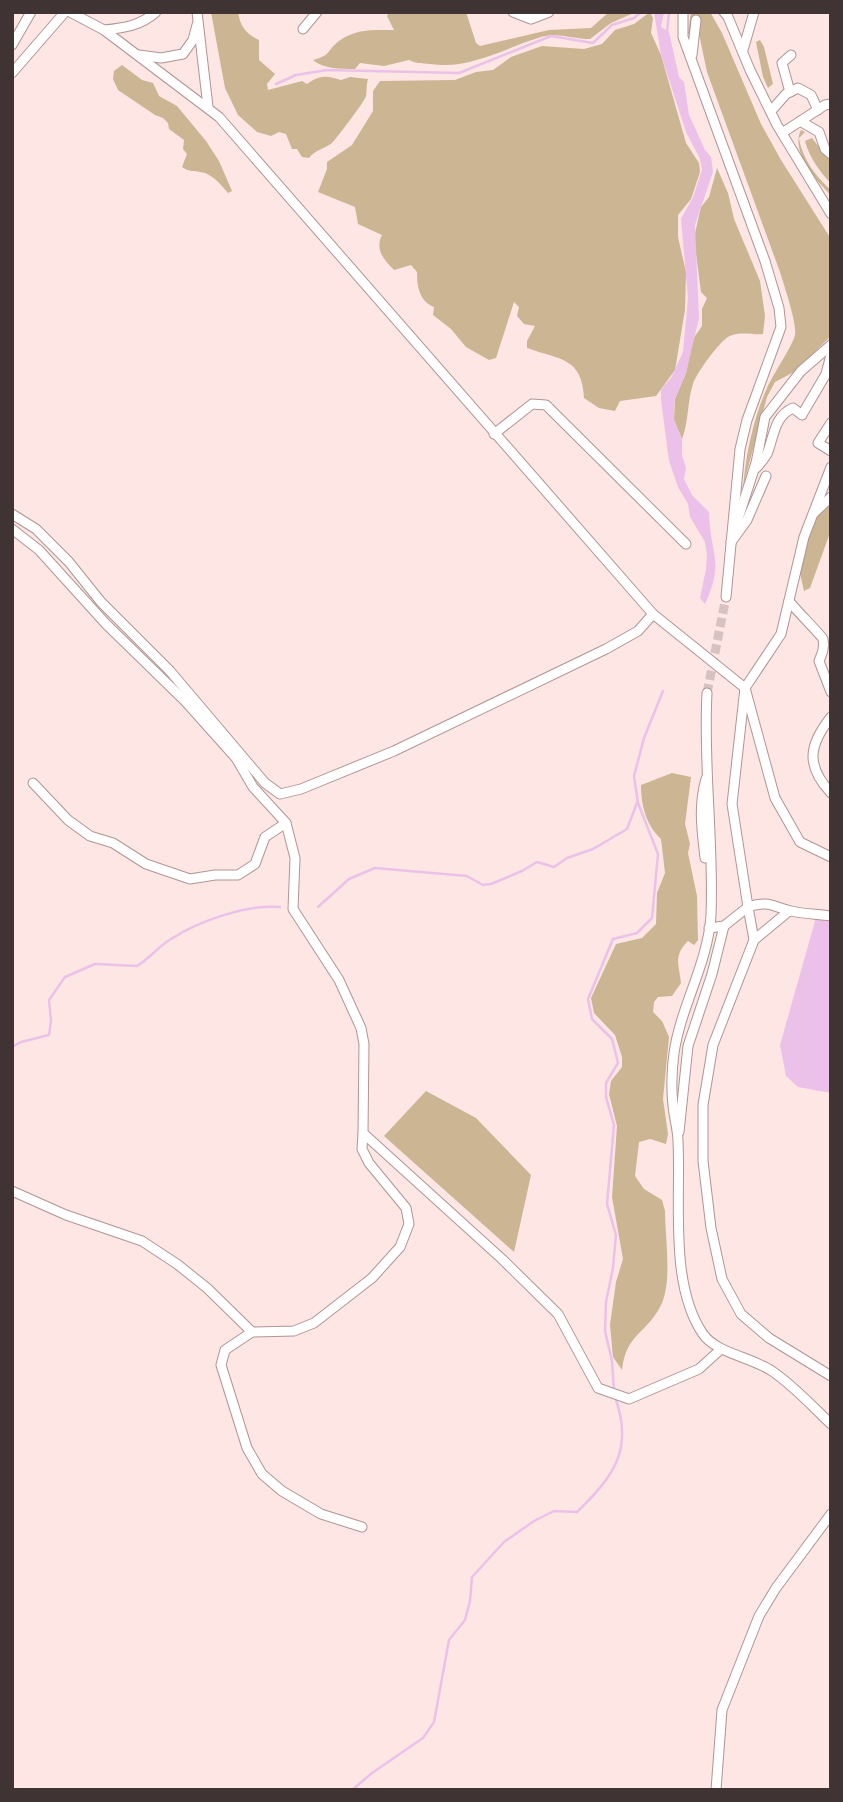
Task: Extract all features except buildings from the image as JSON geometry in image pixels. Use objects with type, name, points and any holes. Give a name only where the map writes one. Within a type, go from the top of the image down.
[{"type":"street","points":[[12,45],[31,12]]},
{"type":"street","points":[[12,73],[68,12],[104,30],[208,107],[653,614],[745,688],[775,798],[800,842],[831,857]]},
{"type":"street","points":[[104,30],[133,27],[148,20],[156,12]]},
{"type":"street","points":[[303,29],[317,12]]},
{"type":"street","points":[[513,12],[531,19],[549,12]]},
{"type":"street","points":[[683,12],[683,37],[765,261],[779,308],[781,327],[747,420],[740,449],[726,597]]},
{"type":"street","points":[[724,12],[782,133],[831,214]]},
{"type":"street","points":[[743,50],[752,12]]},
{"type":"street","points":[[137,54],[161,58],[183,54],[193,40],[198,16]]},
{"type":"street","points":[[198,16],[208,107]]},
{"type":"street","points":[[692,60],[696,20]]},
{"type":"street","points":[[790,92],[782,63],[791,55]]},
{"type":"street","points":[[771,111],[790,92],[798,88],[811,95],[818,110]]},
{"type":"street","points":[[782,133],[831,104]]},
{"type":"street","points":[[800,121],[820,132],[825,149],[831,154]]},
{"type":"street","points":[[730,544],[765,417],[801,371],[831,345]]},
{"type":"street","points":[[752,472],[766,456],[778,421],[786,411],[793,408],[802,415],[826,374],[831,355]]},
{"type":"street","points":[[494,434],[532,404],[546,405],[686,544]]},
{"type":"street","points":[[831,423],[818,443],[831,451]]},
{"type":"street","points":[[754,940],[732,804],[745,688],[781,634],[804,537],[831,467]]},
{"type":"street","points":[[730,544],[747,520],[766,476]]},
{"type":"street","points":[[813,513],[831,497]]},
{"type":"street","points":[[12,514],[36,529],[69,562],[101,602],[170,671],[265,783],[280,794],[301,789],[394,751],[581,661],[638,631],[653,614]]},
{"type":"street","points":[[12,529],[38,550],[106,624],[185,701],[236,758],[253,787],[286,823],[295,858],[293,909],[339,980],[361,1028],[364,1044],[362,1149],[369,1163],[406,1208],[409,1224],[400,1247],[372,1278],[314,1323],[294,1331],[252,1332],[225,1350],[221,1365],[247,1448],[262,1474],[282,1491],[321,1514],[362,1527]]},
{"type":"street","points":[[789,601],[822,637],[824,649],[819,661],[831,692]]},
{"type":"street","points":[[707,693],[711,893],[709,928],[702,965],[679,1030],[674,1054],[673,1104],[678,1137],[677,1190],[686,1301],[705,1337],[721,1349],[750,1358],[772,1371],[831,1424]]},
{"type":"street","points":[[831,717],[820,731],[814,745],[813,763],[817,777],[831,793]]},
{"type":"street","points":[[33,783],[68,820],[90,836],[113,843],[146,864],[190,880],[215,875],[238,875],[254,864],[265,837],[286,823]]},
{"type":"street","points":[[709,928],[724,926],[748,907],[770,903],[789,911],[831,916]]},
{"type":"street","points":[[789,911],[754,940],[713,1045],[703,1105],[703,1161],[711,1228],[722,1279],[741,1314],[769,1338],[831,1376]]},
{"type":"street","points":[[678,1137],[688,1046],[712,974],[724,926]]},
{"type":"street","points":[[363,1133],[502,1259],[558,1314],[598,1388],[629,1399],[699,1369],[721,1349]]},
{"type":"street","points":[[12,1191],[66,1215],[142,1241],[177,1264],[252,1332]]},
{"type":"street","points":[[716,1790],[722,1710],[759,1616],[776,1588],[831,1514]]},
{"type":"shaded area","points":[[211,12],[238,12],[244,29],[259,40],[259,60],[275,74],[267,84],[268,90],[302,81],[307,84],[323,77],[341,80],[350,77],[368,79],[366,96],[332,143],[309,158],[302,157],[297,149],[292,149],[286,134],[279,132],[271,136],[257,132],[238,115],[225,88]]},
{"type":"shaded area","points":[[389,12],[466,12],[476,43],[480,46],[549,30],[591,28],[609,12],[636,12],[611,23],[590,39],[547,36],[459,64],[417,63],[409,60],[384,66],[360,63],[355,69],[344,69],[327,67],[313,60],[326,54],[335,44],[352,34],[394,30],[387,16]]},
{"type":"shaded area","points":[[650,12],[653,18],[651,33],[661,55],[686,143],[699,163],[700,172],[691,199],[678,215],[678,237],[686,272],[685,310],[675,370],[656,396],[620,401],[615,411],[599,408],[584,398],[579,375],[574,367],[559,358],[527,348],[527,341],[535,326],[524,324],[517,316],[519,307],[514,302],[496,358],[489,360],[466,347],[451,329],[433,315],[434,307],[422,297],[418,288],[417,272],[411,265],[394,270],[381,254],[379,245],[382,235],[358,224],[355,207],[318,192],[327,162],[352,145],[373,111],[373,91],[380,81],[455,80],[476,72],[493,70],[511,57],[542,46],[584,49],[602,44],[615,30],[634,24]]},
{"type":"shaded area","points":[[654,12],[664,12],[661,27],[669,32],[679,77],[684,82],[689,115],[711,157],[713,172],[695,225],[699,318],[686,373],[674,407],[674,420],[682,439],[682,455],[686,468],[684,479],[692,495],[709,512],[715,567],[705,604],[700,598],[706,569],[705,542],[690,517],[688,504],[678,487],[669,461],[661,400],[661,389],[671,378],[683,352],[688,298],[681,219],[693,197],[702,170],[700,159],[686,132],[661,55]]},
{"type":"shaded area","points":[[691,12],[710,12],[722,33],[761,124],[831,239],[831,336],[794,372],[775,382],[767,397],[745,479],[748,480],[743,488],[754,424],[762,400],[793,340],[795,329],[780,272],[707,72],[699,34],[701,21],[694,20],[691,35],[688,33]]},
{"type":"shaded area","points":[[760,40],[773,84],[768,88],[756,42]]},
{"type":"shaded area","points":[[122,65],[142,80],[153,83],[159,96],[177,106],[219,161],[232,191],[228,193],[209,175],[182,167],[187,154],[183,149],[184,140],[169,129],[163,118],[118,90],[113,79],[114,71]]},
{"type":"shaded area","points":[[799,138],[806,160],[831,190],[831,195],[812,174],[802,156]]},
{"type":"shaded area","points":[[812,138],[831,159],[831,184],[809,153],[805,141]]},
{"type":"shaded area","points":[[717,168],[728,193],[734,219],[760,281],[765,316],[763,334],[743,333],[730,336],[709,358],[693,384],[682,439],[674,420],[675,399],[686,373],[693,339],[702,326],[702,309],[707,298],[701,292],[694,238],[701,207],[709,197]]},
{"type":"shaded area","points":[[831,501],[831,530],[810,588],[804,591],[800,562],[814,518]]},
{"type":"shaded area","points":[[672,773],[691,777],[685,824],[697,896],[698,940],[694,945],[688,941],[680,951],[678,960],[681,983],[672,996],[658,997],[654,1002],[653,1012],[662,1021],[669,1037],[663,1099],[668,1134],[666,1144],[650,1139],[639,1142],[635,1176],[644,1189],[662,1200],[667,1247],[666,1286],[660,1307],[628,1349],[622,1370],[613,1357],[610,1325],[616,1282],[623,1259],[612,1197],[617,1126],[609,1094],[611,1081],[622,1067],[622,1057],[615,1035],[594,1013],[591,998],[616,944],[642,938],[656,924],[657,893],[665,873],[661,839],[645,814],[641,785]]},
{"type":"shaded area","points":[[813,915],[831,919],[831,1093],[798,1087],[786,1076],[780,1045],[815,921]]},
{"type":"shaded area","points":[[426,1091],[476,1118],[531,1175],[514,1252],[384,1136]]},
{"type":"waterway","points":[[276,84],[296,75],[327,70],[459,73],[551,36],[593,43],[612,25],[634,18],[641,12]]},
{"type":"waterway","points":[[667,32],[669,12]]},
{"type":"waterway","points":[[614,1391],[612,1361],[605,1331],[606,1302],[616,1235],[607,1204],[614,1125],[606,1097],[606,1083],[618,1063],[612,1039],[592,1019],[588,999],[613,939],[637,933],[652,918],[658,854],[638,803],[634,776],[644,738],[663,691]]},
{"type":"waterway","points":[[318,907],[349,879],[375,868],[467,876],[483,885],[522,871],[537,862],[554,867],[627,829],[637,803]]},
{"type":"waterway","points":[[12,1047],[49,1035],[49,1000],[65,977],[95,964],[137,966],[171,939],[209,920],[253,908],[280,907]]},
{"type":"waterway","points":[[352,1790],[423,1738],[434,1722],[449,1640],[465,1620],[472,1577],[504,1542],[534,1521],[554,1511],[577,1512],[610,1474],[621,1447],[622,1432],[615,1397]]},
{"type":"tunnel","points":[[707,693],[726,597]]}]
